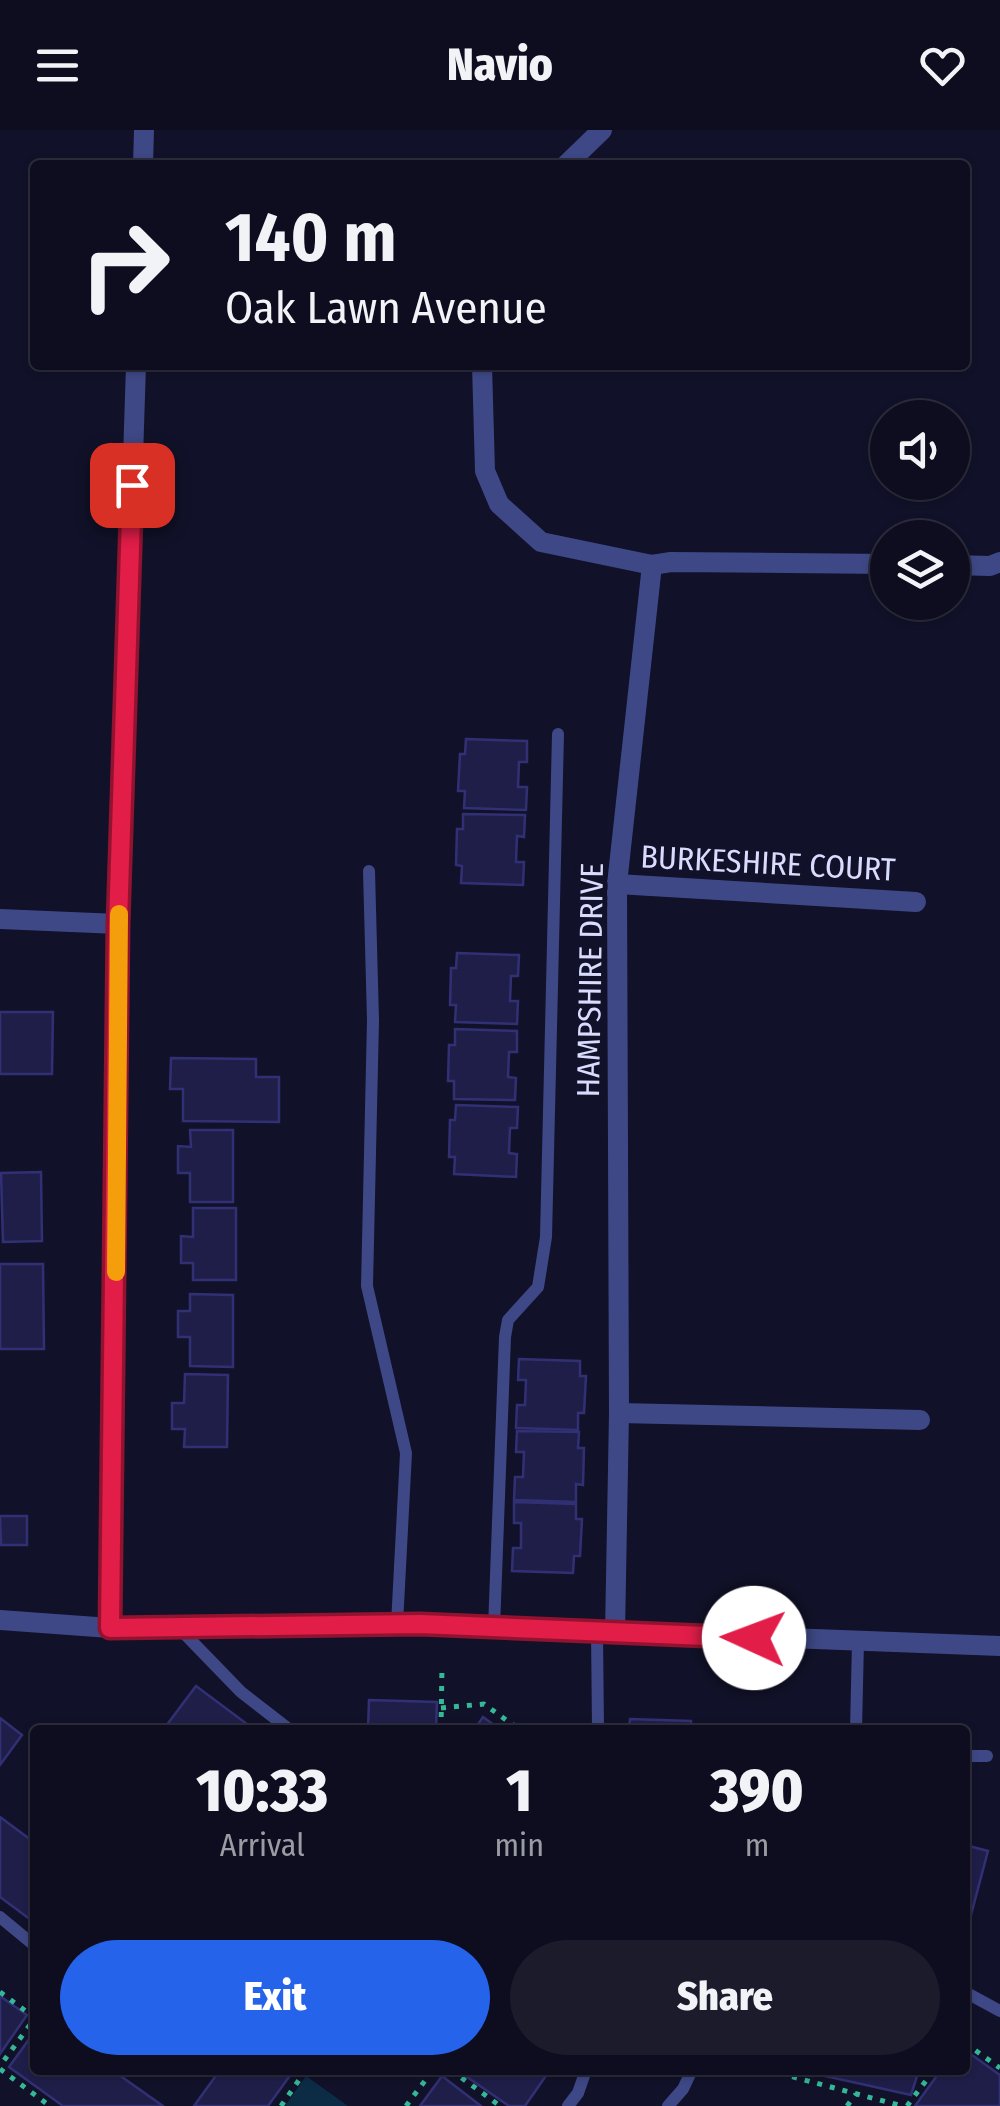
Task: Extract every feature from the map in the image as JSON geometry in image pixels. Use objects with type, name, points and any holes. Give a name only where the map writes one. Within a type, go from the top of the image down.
[{"type":"street","points":[[143,160],[144,130]]},
{"type":"street","points":[[571,160],[602,130]]},
{"type":"street","points":[[110,1628],[118,924],[136,370]]},
{"type":"street","points":[[482,370],[485,472],[499,504],[541,542],[652,564],[870,564]]},
{"type":"street","points":[[970,565],[1000,562]]},
{"type":"street","name":"HAMPSHIRE DRIVE","points":[[606,1632],[619,1413],[617,884],[652,564]]},
{"type":"street","name":"BURKESHIRE COURT","points":[[617,884],[916,902]]},
{"type":"street","points":[[0,919],[118,924]]},
{"type":"street","points":[[619,1413],[920,1420]]},
{"type":"street","points":[[0,1620],[110,1628],[397,1624],[1000,1646]]},
{"type":"lane","points":[[494,1628],[505,1337],[508,1320],[538,1287],[546,1237],[558,734]]},
{"type":"lane","points":[[369,871],[373,1020],[367,1286],[406,1453],[397,1624]]},
{"type":"lane","points":[[178,1627],[240,1692],[283,1725]]},
{"type":"lane","points":[[598,1725],[606,1632]]},
{"type":"lane","points":[[856,1725],[858,1641]]},
{"type":"lane","points":[[970,1756],[987,1756]]},
{"type":"lane","points":[[0,1917],[30,1942]]},
{"type":"lane","points":[[970,1995],[1000,2011]]},
{"type":"lane","points":[[568,2106],[584,2075]]},
{"type":"lane","points":[[668,2106],[690,2075]]},
{"type":"path","points":[[441,1725],[442,1665]]},
{"type":"path","points":[[441,1708],[484,1704],[513,1725]]},
{"type":"path","points":[[0,1992],[30,2014]]},
{"type":"path","points":[[30,2025],[0,2068],[50,2106]]},
{"type":"path","points":[[970,2047],[1000,2068]]},
{"type":"path","points":[[281,2106],[303,2075]]},
{"type":"path","points":[[406,2106],[429,2075]]},
{"type":"path","points":[[458,2075],[500,2106]]},
{"type":"path","points":[[786,2075],[905,2106],[930,2075]]},
{"type":"path","points":[[847,2106],[856,2094]]},
{"type":"water","points":[[306,2076],[348,2106],[285,2106]]},
{"type":"building","points":[[466,739],[527,741],[527,762],[519,762],[518,787],[527,787],[526,810],[464,808],[465,791],[458,791],[460,754],[465,754]]},
{"type":"building","points":[[463,814],[525,815],[524,837],[517,836],[516,862],[524,862],[523,885],[461,883],[462,866],[456,865],[457,829],[463,829]]},
{"type":"building","points":[[457,953],[519,955],[518,976],[511,976],[510,1001],[518,1001],[517,1024],[455,1022],[456,1005],[450,1005],[451,968],[456,968]]},
{"type":"building","points":[[0,1012],[53,1012],[52,1074],[0,1074]]},
{"type":"building","points":[[455,1029],[517,1031],[517,1052],[509,1052],[508,1077],[516,1078],[515,1100],[454,1099],[454,1081],[448,1081],[449,1045],[455,1045]]},
{"type":"building","points":[[171,1058],[256,1059],[256,1077],[279,1077],[279,1122],[183,1121],[183,1089],[170,1089]]},
{"type":"building","points":[[456,1105],[518,1107],[517,1128],[510,1128],[509,1153],[517,1154],[516,1177],[454,1174],[455,1157],[449,1157],[450,1120],[455,1120]]},
{"type":"building","points":[[190,1130],[233,1130],[233,1202],[190,1202],[190,1173],[178,1173],[178,1146],[191,1147]]},
{"type":"building","points":[[41,1172],[42,1241],[3,1242],[1,1173]]},
{"type":"building","points":[[193,1208],[236,1208],[236,1280],[193,1280],[193,1263],[181,1263],[181,1236],[193,1237]]},
{"type":"building","points":[[0,1264],[43,1264],[44,1349],[0,1349]]},
{"type":"building","points":[[190,1294],[233,1295],[233,1367],[190,1366],[190,1337],[178,1337],[178,1311],[190,1311]]},
{"type":"building","points":[[519,1359],[580,1361],[580,1376],[586,1376],[584,1413],[578,1413],[578,1430],[516,1428],[517,1405],[525,1405],[526,1380],[518,1380]]},
{"type":"building","points":[[185,1374],[228,1375],[227,1447],[184,1447],[185,1429],[172,1429],[172,1403],[184,1403]]},
{"type":"building","points":[[517,1431],[579,1432],[578,1448],[584,1448],[583,1485],[576,1484],[576,1502],[514,1500],[515,1477],[523,1477],[524,1452],[516,1452]]},
{"type":"building","points":[[514,1502],[576,1504],[576,1519],[582,1519],[580,1556],[574,1556],[573,1573],[512,1571],[513,1548],[521,1548],[521,1523],[514,1523]]},
{"type":"building","points":[[0,1516],[27,1516],[27,1545],[1,1545]]},
{"type":"building","points":[[196,1686],[248,1725],[167,1725]]},
{"type":"building","points":[[369,1700],[437,1702],[436,1725],[368,1725]]},
{"type":"building","points":[[483,1717],[494,1725],[477,1725]]},
{"type":"building","points":[[0,1718],[22,1735],[0,1765]]},
{"type":"building","points":[[630,1719],[691,1721],[691,1725],[629,1725]]},
{"type":"building","points":[[0,1817],[30,1839],[30,1919],[0,1897]]},
{"type":"building","points":[[970,1846],[988,1851],[970,1915]]},
{"type":"building","points":[[0,1996],[27,2015],[0,2054]]},
{"type":"building","points":[[30,2038],[30,2075],[119,2075],[163,2106],[63,2106],[9,2067]]},
{"type":"building","points":[[970,2054],[1000,2075],[1000,2106],[915,2106],[937,2075],[970,2075]]},
{"type":"building","points":[[216,2075],[290,2075],[268,2106],[194,2106]]},
{"type":"building","points":[[464,2075],[547,2075],[525,2106],[509,2106]]},
{"type":"building","points":[[821,2075],[917,2075],[911,2095]]},
{"type":"building","points":[[442,2076],[481,2106],[420,2106]]},
{"type":"slow traffic","points":[[116,1272],[119,914]]},
{"type":"route","points":[[132,485],[118,924],[110,1628],[420,1624],[754,1638]]}]
